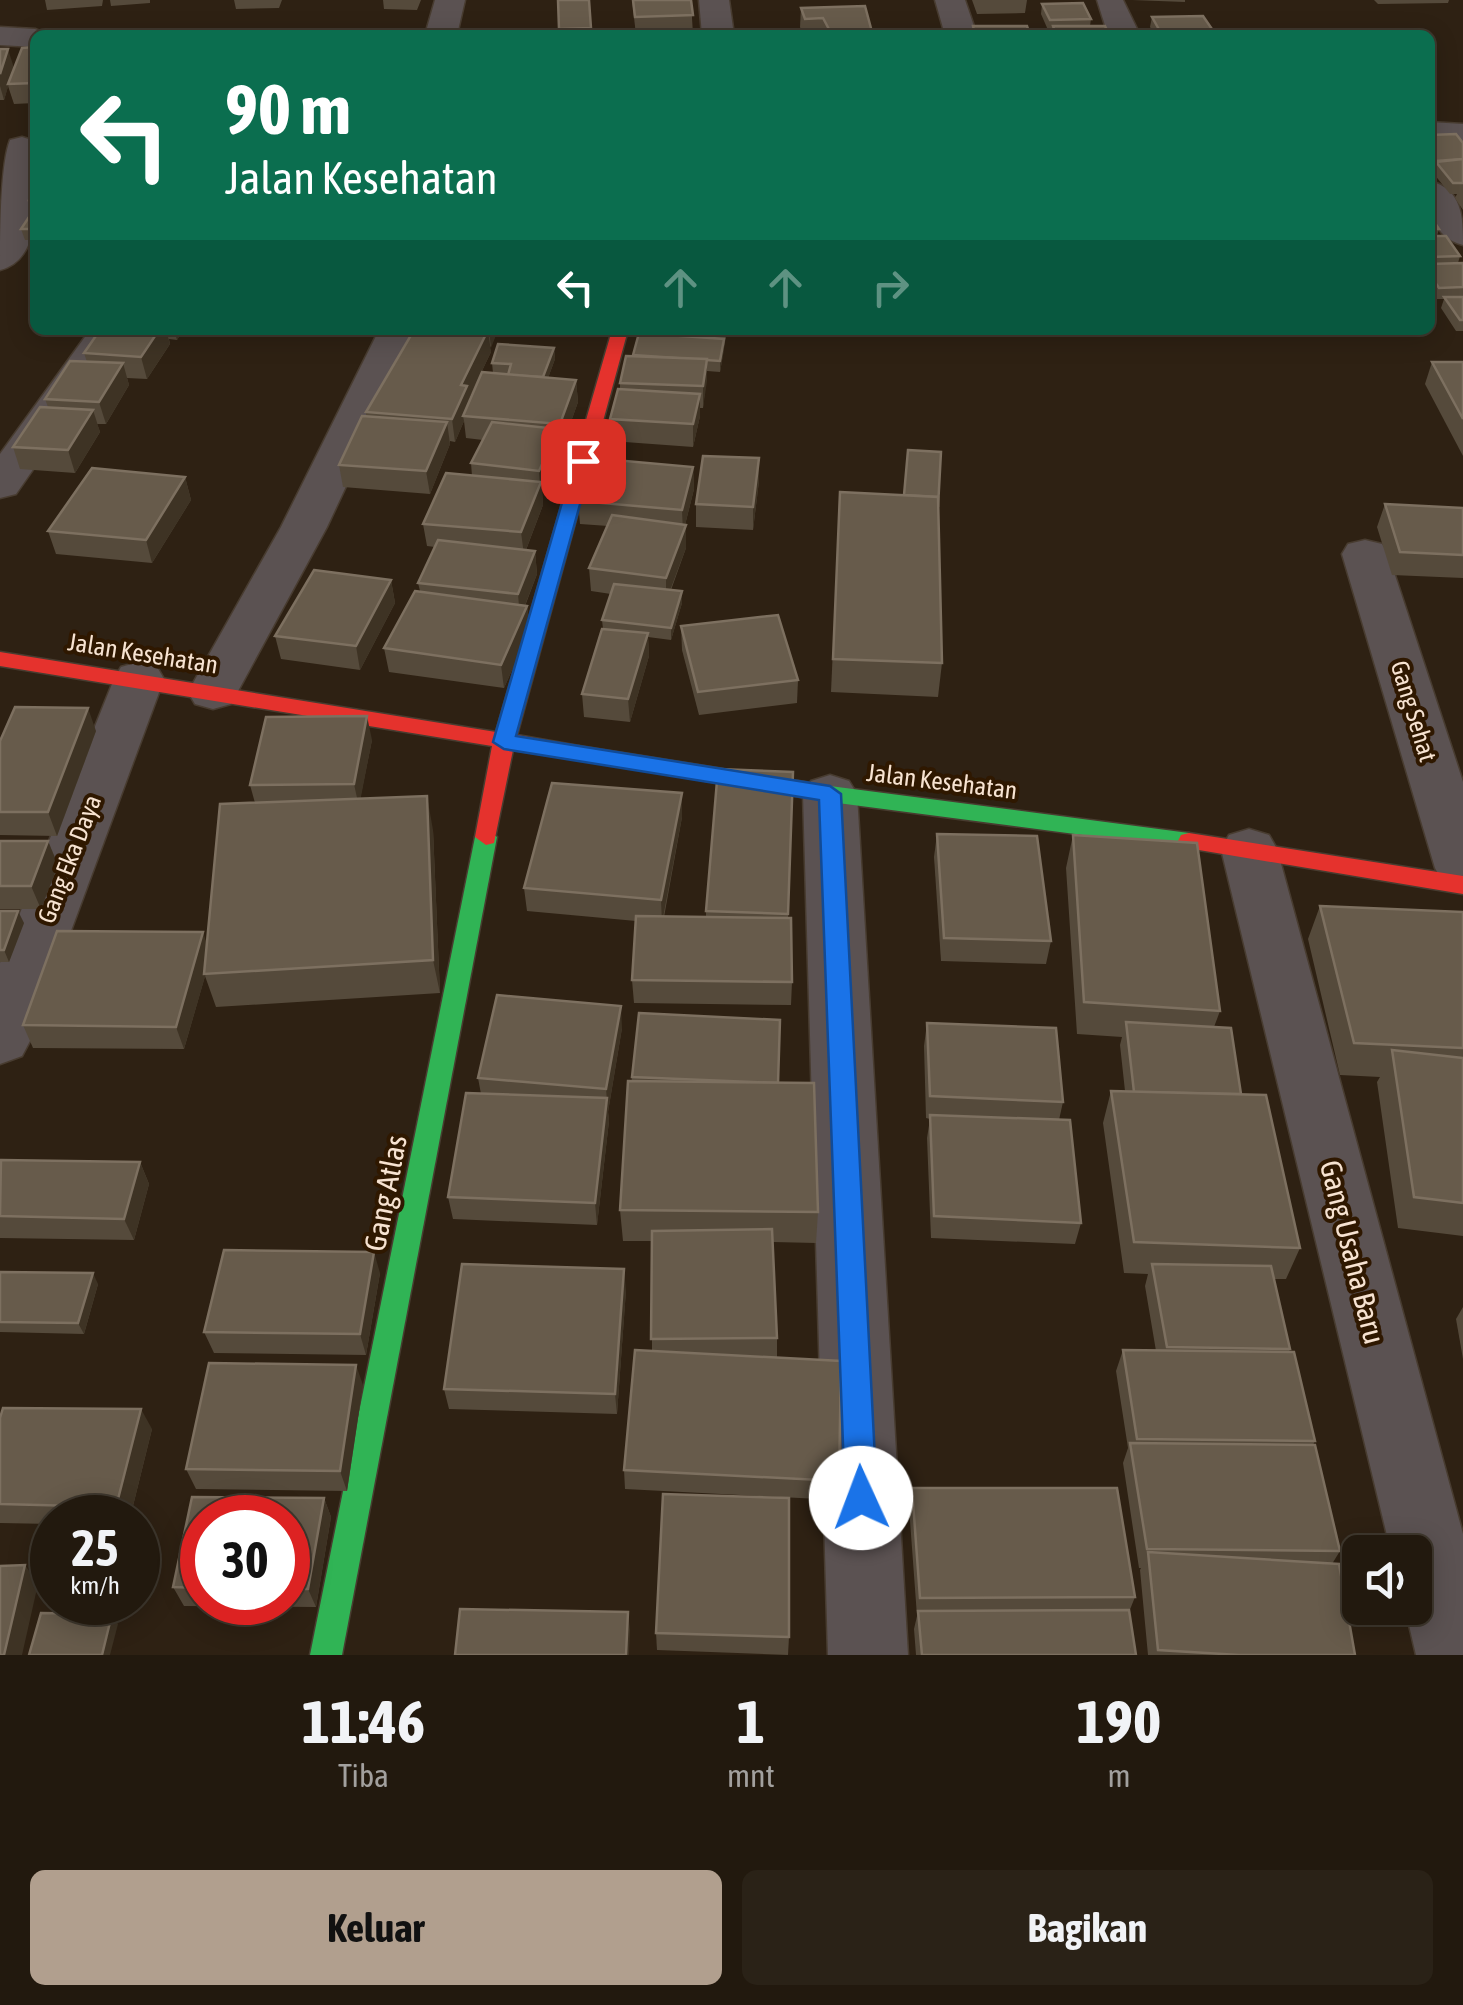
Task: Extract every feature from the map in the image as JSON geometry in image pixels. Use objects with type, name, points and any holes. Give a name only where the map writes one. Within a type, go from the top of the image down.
[{"type":"street","points":[[442,30],[450,0]]},
{"type":"street","points":[[714,0],[717,30]]},
{"type":"street","points":[[950,0],[959,30]]},
{"type":"street","points":[[1110,3],[1122,30]]},
{"type":"street","points":[[0,36],[30,38]]},
{"type":"street","points":[[1435,132],[1463,134]]},
{"type":"street","points":[[16,248],[22,147]]},
{"type":"street","points":[[1435,198],[1463,234]]},
{"type":"street","points":[[0,485],[106,335]]},
{"type":"street","points":[[213,692],[304,526],[397,335]]},
{"type":"street","name":"Gang Atlas","points":[[326,1655],[504,742],[619,335]]},
{"type":"street","name":"Gang Sehat","points":[[1366,554],[1463,868]]},
{"type":"street","name":"Jalan Kesehatan","points":[[0,659],[830,794],[1249,849],[1463,885]]},
{"type":"street","name":"Gang Eka Daya","points":[[0,1039],[138,679]]},
{"type":"street","points":[[830,794],[868,1655]]},
{"type":"street","name":"Gang Usaha Baru","points":[[1249,849],[1456,1655]]},
{"type":"building","points":[[558,0],[589,0],[591,28],[559,29]]},
{"type":"building","points":[[633,0],[691,0],[693,15],[635,17]]},
{"type":"building","points":[[1083,3],[1091,19],[1050,20],[1042,4]]},
{"type":"building","points":[[865,6],[871,30],[829,30],[823,18],[805,19],[801,8]]},
{"type":"building","points":[[1203,16],[1213,30],[1159,30],[1152,17]]},
{"type":"building","points":[[973,26],[1027,26],[1028,30],[974,30]]},
{"type":"building","points":[[1053,26],[1105,26],[1107,30],[1054,30]]},
{"type":"building","points":[[30,47],[30,83],[8,84],[22,48]]},
{"type":"building","points":[[0,49],[8,49],[0,74]]},
{"type":"building","points":[[1456,134],[1463,143],[1463,159],[1435,161],[1435,135]]},
{"type":"building","points":[[1463,159],[1463,183],[1453,183],[1436,162]]},
{"type":"building","points":[[1435,236],[1446,236],[1460,256],[1435,257]]},
{"type":"building","points":[[1463,263],[1463,287],[1439,288],[1435,282],[1435,264]]},
{"type":"building","points":[[1444,297],[1463,297],[1463,320],[1460,320]]},
{"type":"building","points":[[97,335],[156,335],[141,357],[84,353]]},
{"type":"building","points":[[411,335],[486,335],[461,385],[467,386],[452,419],[366,412]]},
{"type":"building","points":[[638,335],[724,339],[720,361],[633,355]]},
{"type":"building","points":[[498,344],[554,348],[543,377],[508,375],[511,364],[492,363]]},
{"type":"building","points":[[626,356],[707,359],[703,386],[620,383]]},
{"type":"building","points":[[70,361],[123,363],[99,402],[45,399]]},
{"type":"building","points":[[1432,362],[1463,362],[1463,419]]},
{"type":"building","points":[[482,372],[576,380],[560,424],[463,416]]},
{"type":"building","points":[[618,389],[700,394],[693,424],[610,419]]},
{"type":"building","points":[[40,407],[93,410],[68,450],[13,447]]},
{"type":"building","points":[[362,416],[447,422],[426,471],[339,465]]},
{"type":"building","points":[[492,422],[558,429],[539,471],[471,463]]},
{"type":"building","points":[[908,450],[941,452],[938,507],[938,497],[904,495]]},
{"type":"building","points":[[703,456],[759,458],[753,507],[696,504]]},
{"type":"building","points":[[592,458],[693,467],[682,510],[578,501]]},
{"type":"building","points":[[92,468],[185,477],[146,540],[48,531]]},
{"type":"building","points":[[446,473],[541,482],[521,532],[423,524]]},
{"type":"building","points":[[840,492],[938,497],[942,663],[833,659]]},
{"type":"building","points":[[1385,504],[1463,508],[1463,555],[1400,552]]},
{"type":"building","points":[[612,515],[686,525],[666,578],[589,568]]},
{"type":"building","points":[[438,540],[535,551],[518,594],[418,583]]},
{"type":"building","points":[[314,570],[391,580],[356,646],[275,636]]},
{"type":"building","points":[[614,584],[682,591],[671,628],[602,620]]},
{"type":"building","points":[[415,591],[527,606],[501,665],[384,648]]},
{"type":"building","points":[[778,615],[798,680],[698,692],[681,626]]},
{"type":"building","points":[[602,629],[648,633],[628,699],[582,694]]},
{"type":"building","points":[[15,707],[88,708],[48,812],[0,812],[0,741]]},
{"type":"building","points":[[367,716],[354,784],[250,785],[266,717]]},
{"type":"building","points":[[718,769],[793,772],[788,914],[706,911]]},
{"type":"building","points":[[552,783],[682,793],[661,900],[524,888]]},
{"type":"building","points":[[427,796],[433,960],[204,974],[220,804]]},
{"type":"building","points":[[937,834],[1037,836],[1051,941],[944,938]]},
{"type":"building","points":[[1073,835],[1197,843],[1220,1011],[1084,1002]]},
{"type":"building","points":[[0,841],[48,841],[31,886],[0,886]]},
{"type":"building","points":[[1320,906],[1463,912],[1463,1048],[1354,1043]]},
{"type":"building","points":[[0,911],[18,911],[4,950],[0,950]]},
{"type":"building","points":[[636,916],[791,918],[792,982],[632,980]]},
{"type":"building","points":[[57,931],[203,932],[176,1027],[23,1025]]},
{"type":"building","points":[[497,995],[621,1006],[606,1089],[478,1078]]},
{"type":"building","points":[[639,1013],[780,1020],[778,1083],[632,1077]]},
{"type":"building","points":[[1126,1022],[1231,1028],[1241,1094],[1134,1092]]},
{"type":"building","points":[[927,1023],[1056,1028],[1063,1102],[930,1096]]},
{"type":"building","points":[[1392,1050],[1463,1058],[1463,1203],[1414,1197]]},
{"type":"building","points":[[628,1081],[814,1083],[818,1212],[620,1210]]},
{"type":"building","points":[[1111,1091],[1266,1095],[1300,1248],[1134,1242]]},
{"type":"building","points":[[466,1093],[607,1098],[595,1203],[448,1197]]},
{"type":"building","points":[[930,1115],[1070,1120],[1081,1223],[934,1216]]},
{"type":"building","points":[[1,1160],[140,1162],[124,1219],[0,1216]]},
{"type":"building","points":[[772,1229],[777,1338],[651,1339],[652,1231]]},
{"type":"building","points":[[224,1250],[374,1252],[360,1334],[204,1332]]},
{"type":"building","points":[[462,1264],[624,1269],[615,1394],[444,1389]]},
{"type":"building","points":[[1152,1264],[1271,1266],[1290,1349],[1167,1347]]},
{"type":"building","points":[[0,1272],[93,1273],[78,1323],[0,1322]]},
{"type":"building","points":[[635,1350],[841,1361],[839,1481],[624,1470]]},
{"type":"building","points":[[1123,1350],[1294,1352],[1315,1441],[1137,1439]]},
{"type":"building","points":[[209,1363],[356,1365],[340,1471],[186,1469]]},
{"type":"building","points":[[3,1408],[141,1409],[119,1495],[30,1495],[30,1505],[0,1504]]},
{"type":"building","points":[[1130,1443],[1315,1445],[1340,1551],[1147,1549]]},
{"type":"building","points":[[912,1488],[1117,1488],[1135,1597],[920,1598]]},
{"type":"building","points":[[663,1494],[789,1498],[789,1637],[656,1633]]},
{"type":"building","points":[[310,1498],[324,1498],[310,1578]]},
{"type":"building","points":[[1148,1552],[1339,1564],[1342,1625],[1350,1625],[1355,1655],[1158,1650]]},
{"type":"building","points":[[180,1554],[180,1587],[173,1587]]},
{"type":"building","points":[[25,1565],[4,1655],[0,1655],[0,1566]]},
{"type":"building","points":[[460,1609],[628,1612],[626,1655],[455,1655]]},
{"type":"building","points":[[1129,1610],[1136,1655],[922,1655],[918,1611]]},
{"type":"building","points":[[38,1625],[109,1625],[102,1655],[29,1655]]},
{"type":"traffic: fast","points":[[579,753],[830,794],[1189,841]]},
{"type":"traffic: fast","points":[[326,1655],[486,837]]},
{"type":"traffic: jam","points":[[486,837],[504,742],[619,335]]},
{"type":"traffic: jam","points":[[0,659],[579,753]]},
{"type":"traffic: jam","points":[[1189,841],[1463,885]]},
{"type":"route","points":[[583,461],[504,742],[830,794],[861,1498]]}]
